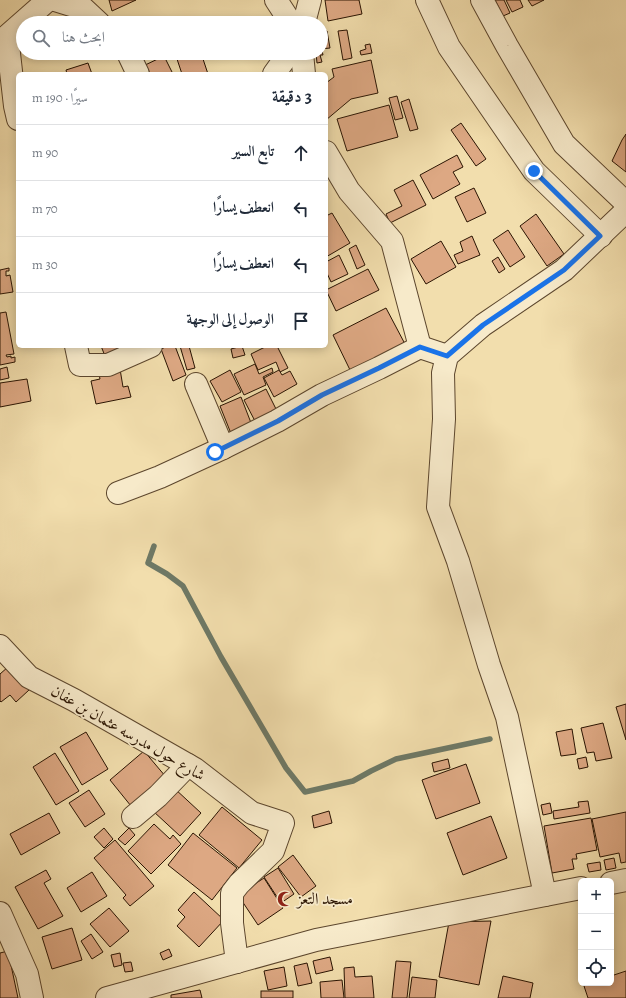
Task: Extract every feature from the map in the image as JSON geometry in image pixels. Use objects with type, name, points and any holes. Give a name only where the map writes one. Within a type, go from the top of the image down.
[{"type":"street","points":[[30,16],[48,0]]},
{"type":"street","points":[[55,0],[84,9],[92,16]]},
{"type":"street","points":[[276,0],[286,16]]},
{"type":"street","points":[[306,16],[310,0]]},
{"type":"street","points":[[427,0],[449,47],[534,171],[600,236]]},
{"type":"street","points":[[482,0],[506,46],[564,144],[626,203]]},
{"type":"street","points":[[16,28],[7,36],[16,110]]},
{"type":"street","points":[[131,60],[137,72]]},
{"type":"street","points":[[275,72],[284,60]]},
{"type":"street","points":[[303,60],[304,72]]},
{"type":"street","points":[[329,168],[392,241],[420,347]]},
{"type":"street","points":[[545,896],[507,717],[489,666],[458,561],[438,507],[444,419],[443,373],[447,356],[483,325],[564,270],[626,211]]},
{"type":"street","points":[[118,492],[160,477],[223,448],[278,421],[322,395],[420,347],[447,356]]},
{"type":"street","points":[[76,348],[80,365],[108,364],[146,348]]},
{"type":"street","points":[[196,384],[223,448]]},
{"type":"street","name":"شارع حول مدرسه عثمان بن عفان","points":[[0,646],[30,677],[74,700],[188,765],[252,813],[283,823],[273,851],[239,884],[232,893],[232,923],[238,962]]},
{"type":"street","points":[[133,817],[158,796],[188,765]]},
{"type":"street","points":[[614,882],[626,880]]},
{"type":"street","points":[[107,998],[316,940],[578,889]]},
{"type":"street","points":[[0,913],[27,974],[32,998]]},
{"type":"building","points":[[109,0],[136,0],[112,11]]},
{"type":"building","points":[[325,0],[359,0],[362,14],[328,21]]},
{"type":"building","points":[[495,0],[504,0],[510,13],[503,16]]},
{"type":"building","points":[[506,0],[520,0],[523,7],[512,12]]},
{"type":"building","points":[[528,0],[544,0],[532,6]]},
{"type":"building","points":[[347,30],[352,58],[343,60],[338,31]]},
{"type":"building","points":[[328,37],[330,48],[328,48]]},
{"type":"building","points":[[370,44],[372,53],[361,55],[360,51],[366,49],[365,45]]},
{"type":"building","points":[[156,60],[166,60],[172,72],[143,72],[141,67]]},
{"type":"building","points":[[177,60],[203,60],[207,72],[181,72]]},
{"type":"building","points":[[317,60],[321,60],[322,62],[317,63]]},
{"type":"building","points":[[371,60],[378,93],[351,99],[328,118],[328,82],[334,77],[332,69]]},
{"type":"building","points":[[88,63],[91,72],[66,72],[66,70]]},
{"type":"building","points":[[397,96],[403,118],[395,120],[389,98]]},
{"type":"building","points":[[409,99],[418,129],[410,131],[401,102]]},
{"type":"building","points":[[389,105],[398,137],[347,151],[337,119]]},
{"type":"building","points":[[461,123],[486,159],[476,166],[451,130]]},
{"type":"building","points":[[626,134],[626,172],[612,161]]},
{"type":"building","points":[[457,155],[463,167],[453,172],[460,184],[433,199],[420,175]]},
{"type":"building","points":[[413,180],[426,205],[390,223],[386,214],[402,206],[394,190]]},
{"type":"building","points":[[474,188],[486,213],[467,222],[455,197]]},
{"type":"building","points":[[332,213],[350,243],[328,256],[328,215]]},
{"type":"building","points":[[536,214],[564,254],[547,266],[520,226]]},
{"type":"building","points":[[508,230],[525,257],[510,267],[493,240]]},
{"type":"building","points":[[472,236],[480,255],[458,264],[454,255],[463,251],[460,242]]},
{"type":"building","points":[[441,241],[456,267],[426,284],[411,259]]},
{"type":"building","points":[[356,245],[365,265],[357,269],[349,249]]},
{"type":"building","points":[[339,255],[348,274],[331,282],[328,275],[328,261]]},
{"type":"building","points":[[498,257],[505,269],[499,273],[492,261]]},
{"type":"building","points":[[9,268],[9,271],[6,271],[6,276],[10,275],[13,292],[0,294],[0,270]]},
{"type":"building","points":[[368,269],[379,290],[336,311],[328,294],[328,289]]},
{"type":"building","points":[[386,308],[405,344],[351,372],[333,335]]},
{"type":"building","points":[[6,312],[14,354],[6,355],[7,357],[11,356],[11,358],[15,357],[15,362],[0,365],[0,313]]},
{"type":"building","points":[[102,348],[122,348],[107,361]]},
{"type":"building","points":[[176,348],[186,375],[173,381],[161,349]]},
{"type":"building","points":[[181,348],[190,348],[195,368],[187,370]]},
{"type":"building","points":[[243,348],[245,355],[233,358],[231,349]]},
{"type":"building","points":[[263,348],[278,348],[288,368],[280,372],[276,362],[258,370],[251,354]]},
{"type":"building","points":[[255,364],[259,374],[272,368],[273,372],[263,377],[266,385],[244,395],[234,374]]},
{"type":"building","points":[[7,367],[9,378],[0,380],[0,369]]},
{"type":"building","points":[[120,369],[123,387],[128,386],[131,397],[96,404],[91,381],[100,379],[99,374]]},
{"type":"building","points":[[230,370],[241,392],[222,402],[210,381]]},
{"type":"building","points":[[279,370],[282,375],[290,371],[297,384],[274,397],[264,378]]},
{"type":"building","points":[[27,379],[31,401],[0,407],[0,383]]},
{"type":"building","points":[[266,389],[278,413],[256,423],[244,400]]},
{"type":"building","points":[[241,397],[253,428],[232,436],[220,406]]},
{"type":"building","points":[[8,667],[29,690],[16,702],[10,695],[1,702],[0,701],[0,674]]},
{"type":"building","points":[[626,704],[626,740],[616,707]]},
{"type":"building","points":[[603,723],[612,758],[596,761],[594,752],[587,753],[581,728]]},
{"type":"building","points":[[572,729],[576,754],[561,756],[556,732]]},
{"type":"building","points":[[86,732],[108,769],[82,785],[60,747]]},
{"type":"building","points":[[144,751],[166,777],[131,806],[110,780]]},
{"type":"building","points":[[55,753],[79,791],[56,805],[33,767]]},
{"type":"building","points":[[586,757],[588,767],[579,769],[577,759]]},
{"type":"building","points":[[448,759],[450,768],[434,772],[432,763]]},
{"type":"building","points":[[466,764],[480,803],[436,819],[422,780]]},
{"type":"building","points":[[174,788],[201,813],[180,836],[153,811]]},
{"type":"building","points":[[89,790],[105,814],[85,827],[69,803]]},
{"type":"building","points":[[588,801],[590,813],[554,819],[553,811],[579,807],[578,802]]},
{"type":"building","points":[[550,803],[552,813],[543,815],[541,805]]},
{"type":"building","points":[[222,807],[262,840],[239,868],[199,835]]},
{"type":"building","points":[[329,811],[332,823],[314,828],[312,816]]},
{"type":"building","points":[[626,812],[626,862],[621,863],[619,853],[600,857],[592,819]]},
{"type":"building","points":[[49,813],[60,833],[21,855],[10,834]]},
{"type":"building","points":[[491,816],[507,858],[463,875],[447,833]]},
{"type":"building","points":[[591,818],[597,850],[576,854],[577,859],[572,859],[574,869],[552,873],[544,826]]},
{"type":"building","points":[[154,824],[170,839],[173,835],[181,844],[151,874],[128,851]]},
{"type":"building","points":[[104,828],[113,839],[104,848],[94,837]]},
{"type":"building","points":[[129,828],[135,835],[125,845],[118,839]]},
{"type":"building","points":[[193,833],[237,868],[212,900],[168,865]]},
{"type":"building","points":[[115,840],[154,886],[130,906],[123,898],[126,895],[94,858]]},
{"type":"building","points":[[293,855],[316,886],[301,897],[278,867]]},
{"type":"building","points":[[614,858],[616,868],[606,870],[604,860]]},
{"type":"building","points":[[600,862],[601,870],[589,872],[587,864]]},
{"type":"building","points":[[278,868],[294,894],[281,903],[264,877]]},
{"type":"building","points":[[46,870],[51,879],[44,883],[63,916],[38,929],[15,887]]},
{"type":"building","points":[[92,872],[107,896],[81,912],[67,888]]},
{"type":"building","points":[[264,878],[283,908],[258,925],[238,895]]},
{"type":"building","points":[[194,892],[224,920],[199,947],[177,926],[185,917],[178,910]]},
{"type":"building","points":[[109,908],[129,931],[110,947],[90,924]]},
{"type":"building","points":[[491,921],[479,985],[439,977],[449,922]]},
{"type":"building","points":[[72,928],[82,960],[52,969],[42,937]]},
{"type":"building","points":[[91,934],[103,952],[92,959],[81,941]]},
{"type":"building","points":[[169,949],[172,956],[163,960],[160,953]]},
{"type":"building","points":[[8,951],[18,998],[0,998],[0,953]]},
{"type":"building","points":[[120,953],[122,965],[114,967],[111,955]]},
{"type":"building","points":[[330,957],[333,970],[316,974],[313,961]]},
{"type":"building","points":[[396,961],[411,962],[407,998],[392,998]]},
{"type":"building","points":[[131,962],[133,971],[125,972],[123,963]]},
{"type":"building","points":[[307,963],[312,983],[298,986],[294,966]]},
{"type":"building","points":[[284,967],[287,986],[268,990],[264,971]]},
{"type":"building","points":[[354,967],[355,977],[372,976],[374,998],[345,998],[344,968]]},
{"type":"building","points":[[626,971],[626,998],[588,998],[584,986],[614,986],[614,975]]},
{"type":"building","points":[[503,976],[533,983],[530,998],[498,998]]},
{"type":"building","points":[[412,977],[437,980],[435,998],[409,998]]},
{"type":"building","points":[[342,980],[344,998],[321,998],[320,982]]},
{"type":"building","points":[[200,990],[202,998],[171,998],[171,995]]},
{"type":"building","points":[[261,991],[293,991],[293,998],[261,998]]},
{"type":"waterway","points":[[154,546],[148,563],[167,574],[183,586],[221,657],[286,768],[305,792],[353,781],[396,759],[490,739]]},
{"type":"place","name":"مسجد التعز","points":[[285,899]]},
{"type":"route","points":[[215,452],[278,421],[322,395],[420,347],[447,356],[483,325],[564,270],[600,236],[534,171]]}]
